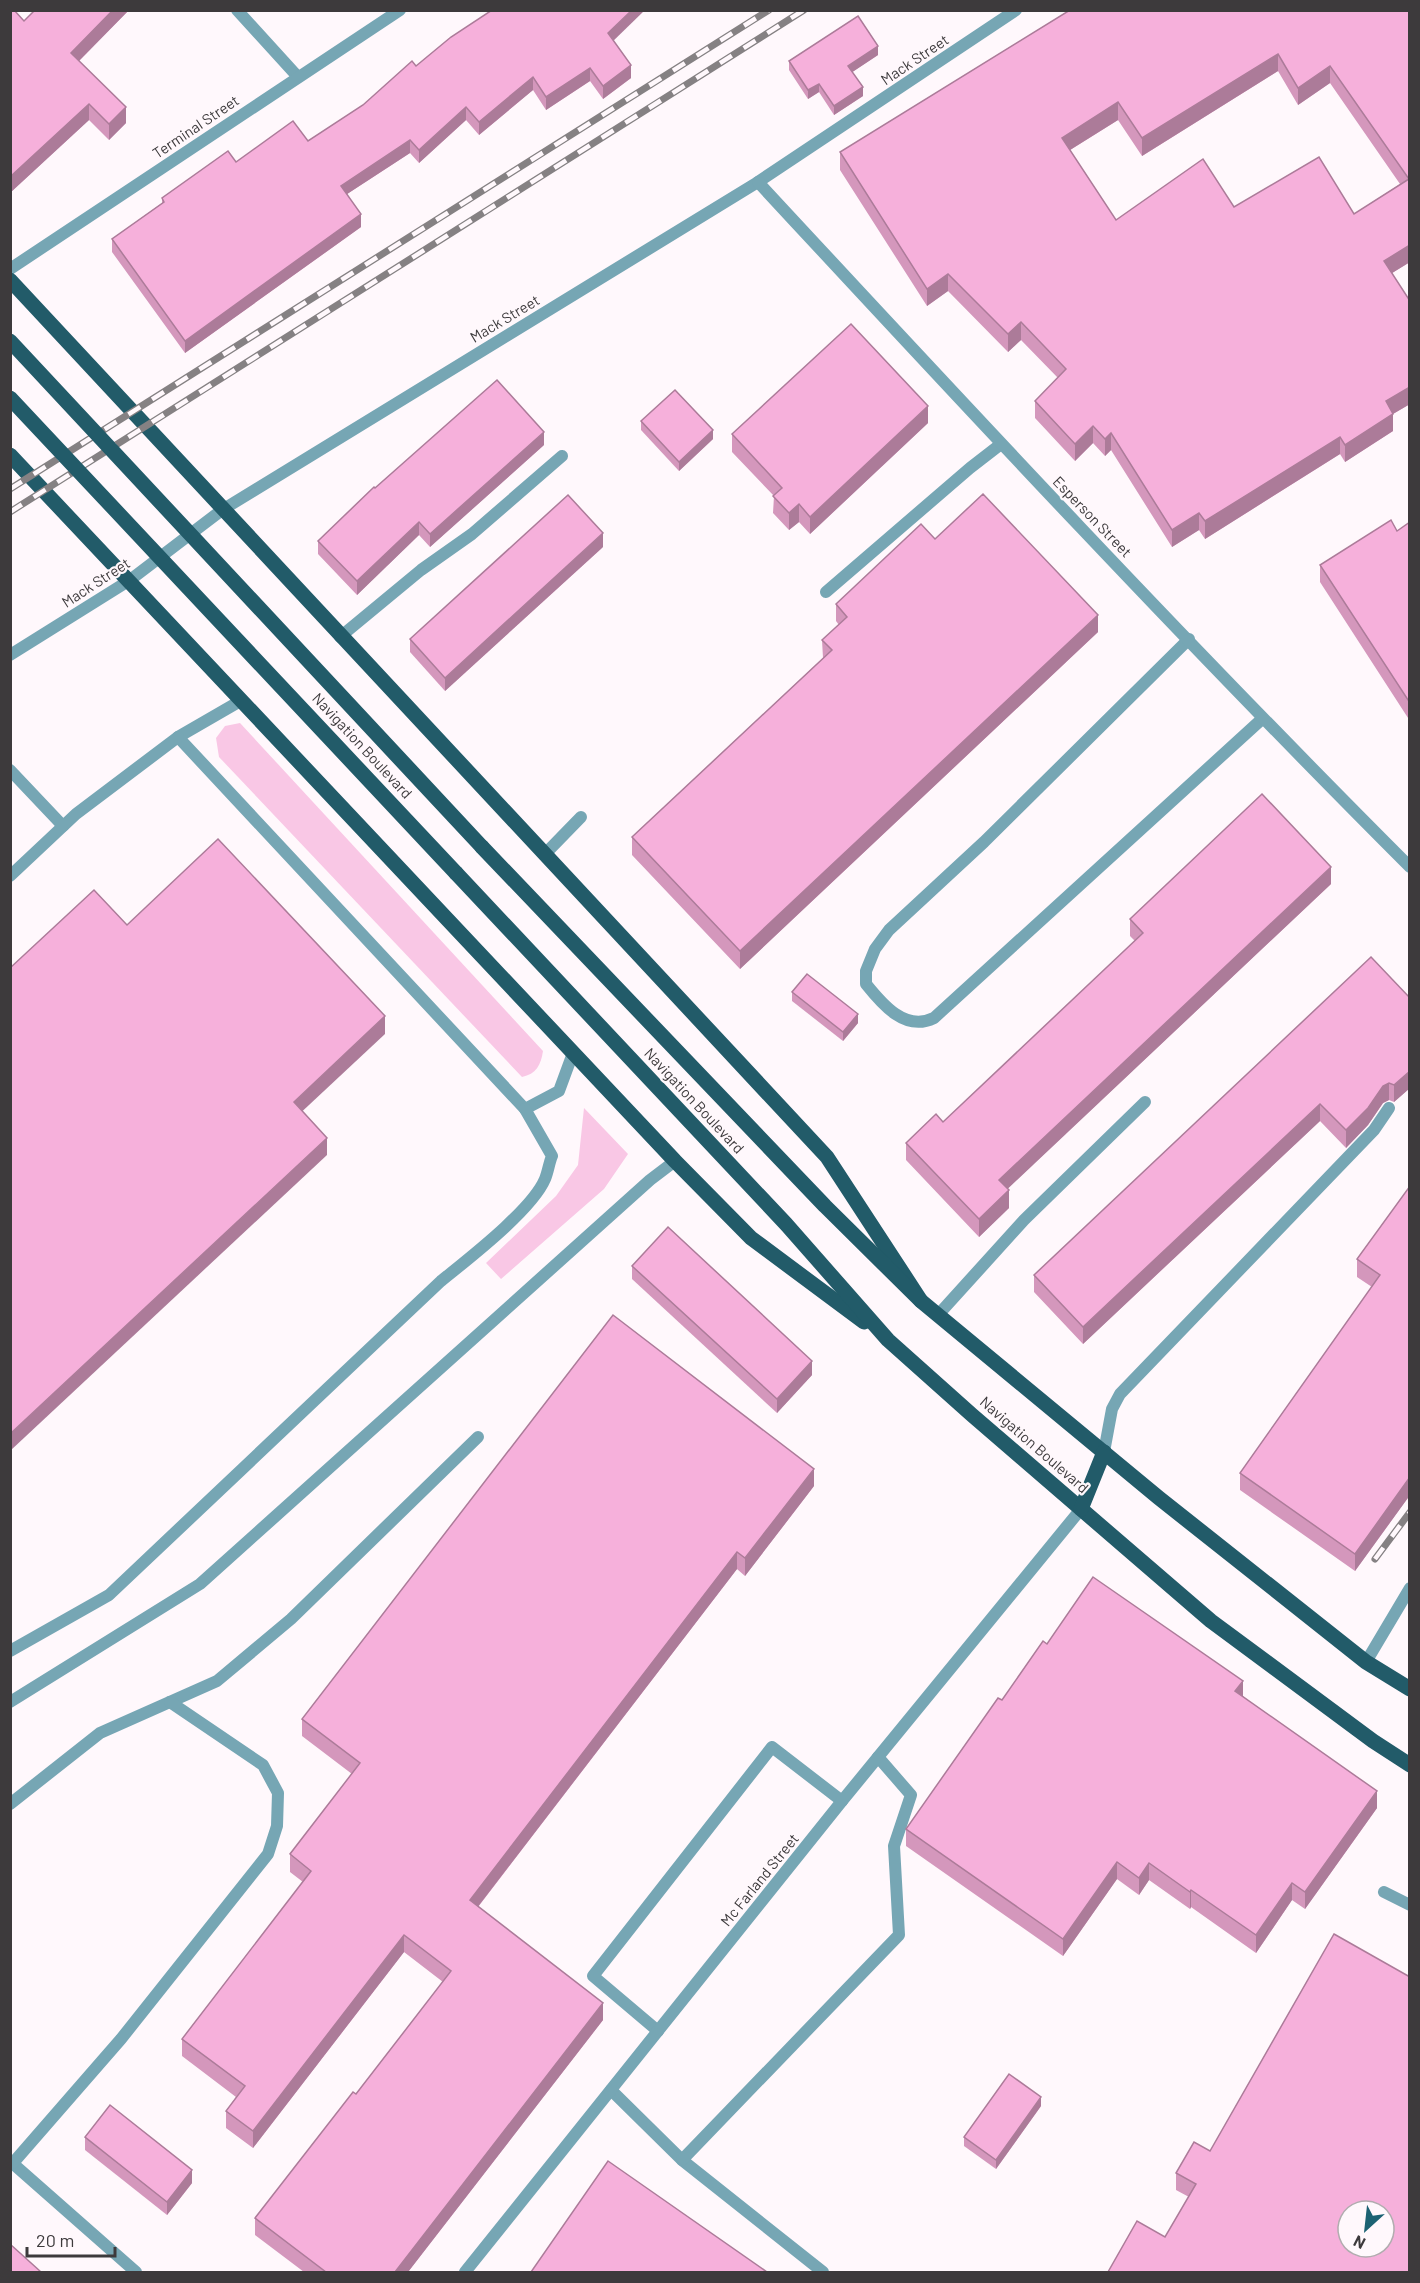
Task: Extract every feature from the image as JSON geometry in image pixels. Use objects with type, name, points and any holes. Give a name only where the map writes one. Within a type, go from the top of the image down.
[{"type":"main road","points":[[10,280],[340,637],[827,1157],[921,1301]]},
{"type":"main road","name":"Navigation Boulevard","points":[[10,341],[482,847],[825,1206],[921,1301],[1159,1498],[1366,1662],[1410,1689]]},
{"type":"main road","name":"Navigation Boulevard","points":[[10,398],[786,1224],[888,1340],[1211,1621],[1374,1741],[1410,1764]]},
{"type":"main road","points":[[10,455],[675,1161],[751,1238],[888,1340]]},
{"type":"main road","points":[[1081,1509],[1104,1452]]},
{"type":"street","points":[[237,10],[298,77]]},
{"type":"street","name":"Terminal Street","points":[[10,269],[400,10]]},
{"type":"street","name":"Mack Street","points":[[10,655],[130,580],[222,510],[758,182],[1016,10]]},
{"type":"street","name":"Esperson Street","points":[[758,182],[1001,444],[1189,639],[1262,719],[1410,867]]},
{"type":"street","points":[[826,592],[1001,444]]},
{"type":"street","points":[[340,637],[421,570],[472,534],[562,456]]},
{"type":"street","points":[[1189,639],[984,842],[890,930],[875,949],[866,971],[866,984],[876,996],[898,1016],[910,1022],[923,1023],[934,1018],[1262,719]]},
{"type":"street","points":[[10,876],[76,814],[178,737],[242,700]]},
{"type":"street","points":[[10,1651],[109,1595],[441,1281],[476,1252],[531,1200],[545,1179],[552,1156],[525,1109],[178,737]]},
{"type":"street","points":[[10,770],[63,826]]},
{"type":"street","points":[[544,855],[581,817]]},
{"type":"street","points":[[525,1109],[559,1091],[573,1053]]},
{"type":"street","points":[[938,1315],[1024,1220],[1144,1102]]},
{"type":"street","points":[[1104,1452],[1112,1409],[1120,1394],[1374,1130],[1389,1108]]},
{"type":"street","points":[[10,1702],[200,1584],[650,1180],[675,1161]]},
{"type":"street","points":[[10,1804],[100,1733],[217,1681],[291,1619],[478,1437]]},
{"type":"street","name":"Mc Farland Street","points":[[465,2272],[878,1757],[1081,1509]]},
{"type":"street","points":[[1366,1662],[1410,1588]]},
{"type":"street","points":[[136,2272],[12,2162],[121,2039],[268,1854],[277,1826],[278,1793],[263,1765],[170,1702]]},
{"type":"street","points":[[658,2031],[593,1976],[771,1748],[842,1802]]},
{"type":"street","points":[[682,2160],[899,1935],[894,1846],[911,1795],[878,1757]]},
{"type":"street","points":[[1384,1892],[1410,1905]]},
{"type":"street","points":[[611,2090],[682,2160],[823,2272]]},
{"type":"shaded area","points":[[240,723],[543,1051],[541,1061],[534,1071],[522,1077],[219,757],[216,738],[225,726]]},
{"type":"shaded area","points":[[584,1108],[628,1154],[604,1189],[501,1279],[486,1263],[556,1196],[578,1165]]},
{"type":"building","points":[[10,10],[14,10],[24,21],[35,10],[113,10],[71,53],[126,107],[109,124],[89,104],[11,176]]},
{"type":"building","points":[[492,10],[632,10],[608,33],[631,65],[603,86],[590,68],[546,97],[533,77],[479,122],[466,107],[419,150],[410,140],[341,186],[361,214],[185,341],[112,239],[164,202],[162,198],[228,151],[236,162],[293,121],[308,141],[363,105],[412,61],[416,66],[451,37]]},
{"type":"building","points":[[1070,10],[1410,10],[1410,245],[1384,261],[1410,301],[1410,387],[1386,401],[1393,414],[1345,445],[1340,437],[1205,521],[1199,513],[1172,530],[1111,433],[1105,439],[1093,426],[1075,444],[1035,401],[1066,369],[1021,322],[1008,334],[948,274],[927,289],[840,152]],"holes":[[[1278,54],[1298,88],[1330,66],[1409,179],[1354,214],[1319,157],[1234,207],[1203,159],[1116,220],[1062,138],[1118,102],[1142,138]]]},
{"type":"building","points":[[858,16],[878,46],[848,66],[863,87],[834,106],[819,84],[808,90],[789,61]]},
{"type":"building","points":[[851,324],[928,406],[810,517],[799,504],[789,513],[773,496],[782,488],[732,434]]},
{"type":"building","points":[[497,380],[544,432],[430,534],[419,522],[357,581],[318,541],[374,487]]},
{"type":"building","points":[[675,390],[713,430],[679,462],[641,421]]},
{"type":"building","points":[[983,494],[1098,615],[740,951],[632,837],[832,650],[822,640],[847,617],[836,604],[921,524],[935,539]]},
{"type":"building","points":[[568,495],[603,533],[445,678],[410,639]]},
{"type":"building","points":[[1391,520],[1397,531],[1410,522],[1410,703],[1320,565]]},
{"type":"building","points":[[1262,794],[1331,867],[999,1180],[1009,1190],[979,1219],[906,1143],[936,1114],[943,1122],[1143,933],[1130,919]]},
{"type":"building","points":[[218,839],[385,1016],[294,1102],[327,1138],[10,1434],[10,968],[94,890],[127,925]]},
{"type":"building","points":[[1371,957],[1410,998],[1410,1071],[1394,1085],[1389,1083],[1383,1086],[1368,1108],[1346,1130],[1320,1104],[1083,1327],[1034,1275]]},
{"type":"building","points":[[807,974],[858,1014],[843,1032],[792,992]]},
{"type":"building","points":[[1410,1186],[1410,1477],[1355,1554],[1240,1473],[1380,1275],[1357,1259]]},
{"type":"building","points":[[668,1227],[812,1361],[777,1399],[632,1266]]},
{"type":"building","points":[[613,1315],[814,1469],[745,1558],[737,1552],[470,1900],[603,2003],[395,2272],[326,2272],[255,2218],[353,2092],[356,2094],[451,1971],[404,1935],[253,2131],[226,2111],[245,2086],[182,2039],[311,1871],[290,1854],[360,1763],[302,1719]]},
{"type":"building","points":[[1093,1577],[1243,1681],[1235,1691],[1377,1791],[1305,1892],[1292,1883],[1256,1935],[1149,1863],[1139,1878],[1117,1862],[1063,1939],[906,1829],[998,1698],[1002,1700],[1043,1641],[1047,1644]]},
{"type":"building","points":[[1334,1934],[1410,1977],[1410,2272],[1108,2272],[1137,2221],[1165,2237],[1196,2184],[1176,2173],[1194,2142],[1210,2151]]},
{"type":"building","points":[[1009,2074],[1041,2097],[996,2160],[964,2137]]},
{"type":"building","points":[[110,2105],[192,2170],[167,2202],[85,2137]]},
{"type":"building","points":[[608,2161],[767,2272],[531,2272]]},
{"type":"building","points":[[10,2244],[41,2272],[10,2272]]},
{"type":"railway","points":[[10,489],[769,10]]},
{"type":"railway","points":[[10,512],[804,10]]},
{"type":"railway","points":[[1375,1559],[1410,1512]]}]
